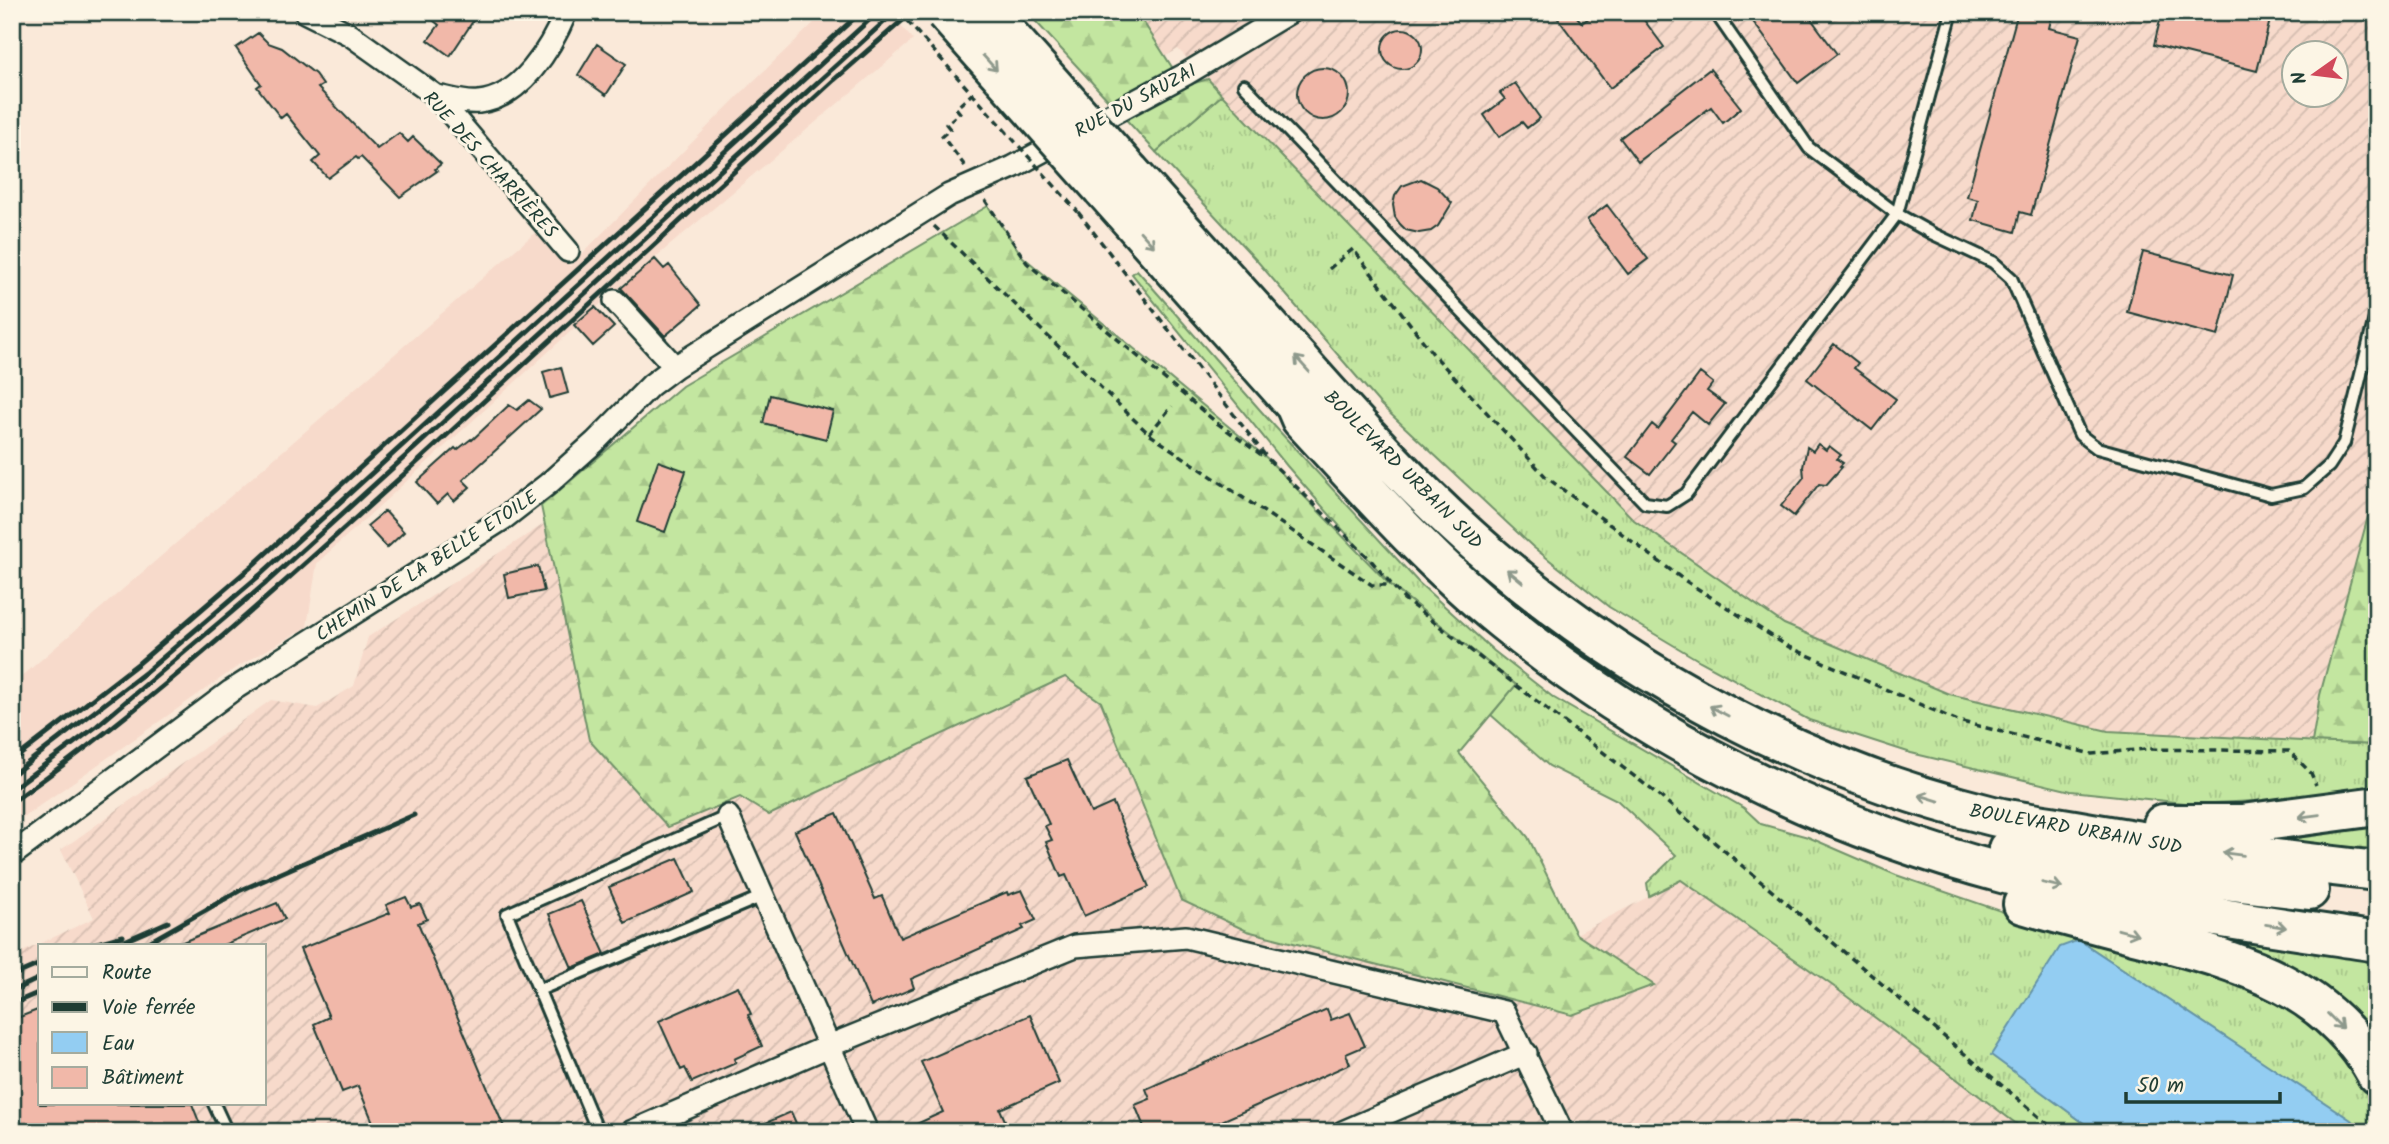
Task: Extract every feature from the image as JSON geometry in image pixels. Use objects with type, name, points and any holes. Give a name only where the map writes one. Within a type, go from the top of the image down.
[{"type":"highway","name":"BOULEVARD URBAIN SUD","points":[[945,12],[1295,405]]},
{"type":"highway","name":"BOULEVARD URBAIN SUD","points":[[988,12],[1103,191],[1491,556],[1569,618],[1678,689],[1782,742],[1900,789],[1995,816],[2139,842],[2377,871]]},
{"type":"highway","points":[[1295,405],[1309,412],[1435,541],[1545,633],[1641,698],[1746,756],[1801,782],[1912,824],[1989,846],[2113,867],[2377,897]]},
{"type":"highway","points":[[1295,405],[1301,419],[1394,519],[1457,581],[1501,619],[1584,682],[1768,789],[1825,815],[2006,874],[2161,908],[2377,942]]},
{"type":"highway","points":[[1295,405],[1298,433],[1383,529],[1454,601],[1536,668],[1657,750],[1750,802],[1873,854],[2050,911],[2218,956],[2271,976],[2293,988],[2328,1014],[2353,1040],[2377,1075]]},
{"type":"highway","points":[[1995,816],[2194,826],[2242,824],[2377,806]]},
{"type":"street","name":"RUE DES CHARRIÈRES","points":[[305,12],[348,34],[436,96],[568,251]]},
{"type":"street","points":[[436,96],[479,103],[510,93],[532,71],[566,12]]},
{"type":"street","name":"RUE DU SAUZAI","points":[[970,173],[1013,167],[1186,74],[1290,12]]},
{"type":"street","name":"CHEMIN DE LA BELLE ETOILE","points":[[12,855],[231,691],[503,519],[548,484],[595,442],[651,385],[675,367],[949,195],[970,173]]},
{"type":"street","points":[[615,301],[675,367]]},
{"type":"street","points":[[728,816],[867,1132]]},
{"type":"street","points":[[631,1132],[829,1046],[1075,946],[1186,937],[1504,1012],[1562,1132]]},
{"type":"street","points":[[1343,1132],[1526,1053]]},
{"type":"lane","points":[[1715,12],[1809,148],[1897,214],[1993,262],[2011,278],[2080,435],[2097,448],[2271,495],[2304,488],[2329,467],[2344,443],[2377,310]]},
{"type":"lane","points":[[1244,85],[1645,503],[1667,506],[1686,494],[1897,214],[1952,12]]},
{"type":"lane","points":[[598,1132],[507,914],[728,816]]},
{"type":"lane","points":[[539,990],[763,896]]},
{"type":"lane","points":[[215,1106],[227,1132]]},
{"type":"path","points":[[899,12],[972,94],[1103,191],[1268,459]]},
{"type":"path","points":[[972,94],[956,108],[960,113],[946,124],[950,129],[942,136],[970,173],[988,206],[1027,264],[1217,424],[1268,459],[1369,558],[1390,585],[1415,607],[1656,793],[2057,1132]]},
{"type":"path","points":[[922,212],[943,236],[1149,434],[1372,585],[1390,585]]},
{"type":"path","points":[[1329,269],[1353,249],[1433,354],[1546,477],[1684,580],[1790,647],[1958,721],[2092,754],[2146,749],[2289,751],[2311,773],[2327,813]]},
{"type":"path","points":[[1149,434],[1172,405]]},
{"type":"shaded area","points":[[825,12],[889,12],[913,40],[605,300],[317,563],[307,627],[234,669],[12,825],[12,685],[536,232],[570,266]]},
{"type":"shaded area","points":[[1137,12],[2377,12],[2377,745],[2108,731],[1949,694],[1784,624],[1634,520],[1178,49],[1166,56]]},
{"type":"shaded area","points":[[544,524],[589,740],[668,827],[740,797],[770,815],[1065,677],[1101,702],[1181,900],[1247,931],[1572,1015],[1654,985],[1576,934],[1681,880],[1730,869],[2026,1131],[12,1132],[12,957],[38,945],[38,1106],[266,1106],[266,944],[39,944],[94,918],[61,850],[271,700],[317,708],[354,686],[368,637]]},
{"type":"green space","points":[[1027,12],[1137,12],[1184,86],[1208,79],[1222,95],[1156,152]]},
{"type":"green space","points":[[1222,95],[1634,520],[1784,624],[1949,694],[2108,731],[2377,745],[2377,790],[2317,798],[2194,804],[2071,791],[1911,753],[1809,720],[1700,661],[1609,607],[1533,547],[1381,405],[1258,262],[1156,152]]},
{"type":"green space","points":[[988,206],[1023,257],[1268,459],[1390,585],[1516,685],[1459,753],[1528,837],[1576,934],[1654,985],[1572,1015],[1247,931],[1181,900],[1101,702],[1065,677],[769,815],[740,797],[668,827],[589,740],[541,506],[682,386]]},
{"type":"green space","points":[[1137,270],[1268,419],[1419,583],[1494,651],[1554,698],[1744,808],[1761,824],[1808,837],[1896,875],[2050,928],[2115,944],[2252,988],[2304,1017],[2350,1062],[2377,1111],[2377,1132],[2351,1132],[2356,1124],[2079,940],[1992,1055],[2096,1132],[2026,1131],[1833,986],[1681,880],[1649,896],[1647,883],[1676,855],[1617,800],[1549,766],[1491,715],[1516,685],[1393,587],[1287,466],[1132,274]]},
{"type":"green space","points":[[2377,483],[2377,745],[2312,742],[2320,695]]},
{"type":"green space","points":[[2377,814],[2377,854],[2249,838]]},
{"type":"green space","points":[[2184,933],[2377,958],[2377,1051]]},
{"type":"water","points":[[2079,940],[2357,1124],[2351,1132],[2096,1132],[1991,1055],[2060,947]]},
{"type":"building","points":[[423,12],[479,12],[450,56],[428,40],[439,25]]},
{"type":"building","points":[[1553,12],[1573,12],[1582,23],[1597,12],[1638,12],[1664,47],[1610,88]]},
{"type":"building","points":[[1746,12],[1806,12],[1837,54],[1798,83]]},
{"type":"building","points":[[2018,12],[2053,12],[2049,28],[2080,36],[2031,215],[2020,212],[2015,232],[1973,220],[1978,200],[1967,197]]},
{"type":"building","points":[[2162,12],[2239,12],[2270,20],[2257,71],[2154,45]]},
{"type":"building","points":[[1402,29],[1416,35],[1422,49],[1416,63],[1402,69],[1388,63],[1382,49],[1388,35]]},
{"type":"building","points":[[258,33],[268,43],[282,48],[315,74],[323,85],[318,88],[377,149],[399,133],[408,142],[413,137],[441,164],[435,169],[437,171],[400,197],[361,157],[356,157],[328,178],[313,162],[320,156],[286,114],[281,118],[257,87],[261,84],[236,48]]},
{"type":"building","points":[[597,44],[626,64],[606,95],[578,75]]},
{"type":"building","points":[[1323,68],[1342,75],[1349,94],[1342,113],[1323,120],[1304,113],[1297,94],[1304,75]]},
{"type":"building","points":[[1710,69],[1741,108],[1723,123],[1711,107],[1638,162],[1620,138]]},
{"type":"building","points":[[1515,83],[1540,118],[1527,128],[1522,122],[1499,137],[1484,115],[1505,99],[1500,93]]},
{"type":"building","points":[[1421,179],[1437,187],[1452,203],[1438,226],[1431,231],[1419,233],[1406,230],[1400,224],[1395,217],[1393,205],[1402,186]]},
{"type":"building","points":[[1607,205],[1648,259],[1628,274],[1587,220]]},
{"type":"building","points":[[2143,252],[2233,275],[2218,336],[2127,312]]},
{"type":"building","points":[[655,259],[664,269],[669,265],[701,305],[665,336],[621,288]]},
{"type":"building","points":[[595,307],[614,327],[593,346],[574,325]]},
{"type":"building","points":[[1834,344],[1858,363],[1854,368],[1896,399],[1872,430],[1807,379]]},
{"type":"building","points":[[561,367],[568,393],[550,398],[543,372]]},
{"type":"building","points":[[1700,373],[1713,383],[1707,391],[1725,404],[1708,425],[1692,412],[1671,439],[1675,442],[1650,474],[1627,457],[1652,424],[1658,429]]},
{"type":"building","points":[[770,395],[833,411],[826,439],[763,423]]},
{"type":"building","points":[[529,400],[541,409],[463,480],[470,487],[454,501],[448,494],[437,504],[417,482],[455,448],[457,450],[472,440],[509,405],[517,410]]},
{"type":"building","points":[[1818,444],[1826,450],[1829,446],[1841,455],[1837,459],[1843,463],[1840,466],[1842,467],[1826,485],[1819,484],[1794,516],[1781,506],[1804,477],[1807,447],[1813,451]]},
{"type":"building","points":[[658,461],[686,471],[665,532],[637,522]]},
{"type":"building","points":[[385,511],[404,532],[387,548],[367,526]]},
{"type":"building","points":[[538,566],[544,591],[509,598],[504,574]]},
{"type":"building","points":[[1067,760],[1091,813],[1113,803],[1149,887],[1084,916],[1066,875],[1061,877],[1046,842],[1052,840],[1045,826],[1049,824],[1027,776]]},
{"type":"building","points":[[837,813],[875,899],[882,896],[900,938],[1007,892],[1008,895],[1022,890],[1036,920],[1022,926],[1024,929],[911,979],[914,988],[871,1006],[795,831]]},
{"type":"building","points":[[678,858],[694,892],[625,923],[609,887]]},
{"type":"building","points":[[406,897],[411,907],[420,904],[427,919],[418,923],[506,1132],[377,1132],[358,1086],[342,1092],[314,1024],[329,1017],[300,949],[390,913],[386,905]]},
{"type":"building","points":[[581,901],[605,954],[572,968],[549,914]]},
{"type":"building","points":[[277,903],[285,919],[226,944],[178,944]]},
{"type":"building","points":[[738,986],[762,1046],[734,1059],[736,1063],[692,1082],[685,1068],[681,1070],[659,1021]]},
{"type":"building","points":[[1327,1009],[1331,1020],[1350,1013],[1365,1046],[1346,1054],[1350,1064],[1197,1132],[1146,1132],[1135,1105],[1150,1099],[1146,1089]]},
{"type":"building","points":[[38,1010],[38,1106],[193,1106],[203,1132],[12,1132],[12,1020]]},
{"type":"building","points":[[1030,1015],[1059,1083],[1000,1109],[1010,1132],[899,1132],[943,1112],[921,1062]]},
{"type":"building","points":[[791,1112],[800,1132],[745,1132]]},
{"type":"railway","points":[[12,761],[139,663],[252,566],[861,12]]},
{"type":"railway","points":[[12,775],[146,672],[260,575],[878,12]]},
{"type":"railway","points":[[12,789],[97,726],[266,583],[895,12]]},
{"type":"railway","points":[[12,802],[116,724],[266,598],[912,12]]},
{"type":"railway","points":[[146,944],[239,891],[414,815]]},
{"type":"railway","points":[[118,944],[168,922]]},
{"type":"railway","points":[[93,944],[123,936]]},
{"type":"railway","points":[[12,976],[38,965]]},
{"type":"railway","points":[[12,991],[38,979]]},
{"type":"railway","points":[[12,1004],[38,993]]}]
